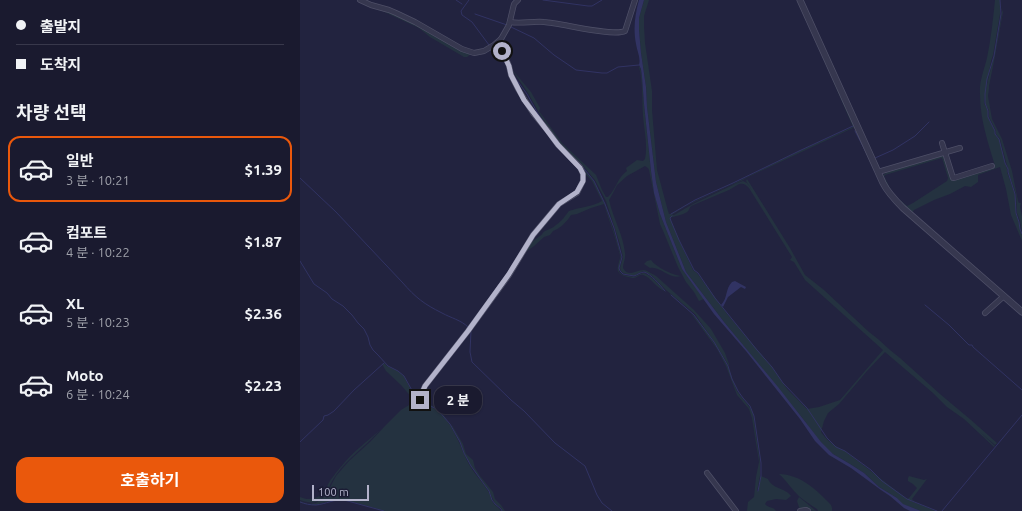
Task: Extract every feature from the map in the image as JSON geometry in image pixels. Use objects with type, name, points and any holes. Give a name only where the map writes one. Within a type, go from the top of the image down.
[{"type":"street","points":[[360,0],[409,19],[447,42],[474,53],[484,51],[501,39],[510,22],[514,4],[518,0]]},
{"type":"street","points":[[510,22],[545,22],[601,31],[621,32],[626,28],[635,0]]},
{"type":"street","points":[[800,0],[885,188],[894,199],[1022,312]]},
{"type":"street","points":[[420,400],[425,386],[468,331],[509,274],[533,235],[559,204],[577,192],[583,181],[583,174],[580,168],[558,145],[533,113],[518,89],[511,75],[500,43],[501,39]]},
{"type":"street","points":[[942,143],[952,177],[954,178],[992,166]]},
{"type":"street","points":[[878,172],[960,148]]},
{"type":"street","points":[[985,313],[1004,296]]},
{"type":"street","points":[[707,473],[736,511]]},
{"type":"street","points":[[800,511],[808,511]]},
{"type":"shaded area","points":[[639,0],[644,0],[639,18],[639,30],[656,182],[666,222],[686,272],[724,322],[821,442],[833,454],[864,473],[879,487],[897,498],[903,504],[921,511],[910,511],[904,508],[851,468],[829,455],[815,441],[800,419],[746,351],[714,314],[682,269],[660,214],[654,193],[642,77],[635,32]]},
{"type":"shaded area","points":[[644,0],[649,0],[644,16],[645,43],[652,91],[652,110],[657,170],[669,214],[799,151],[853,127],[813,35],[855,127],[699,200],[672,215],[743,181],[747,183],[752,190],[746,181],[747,179],[805,275],[824,290],[869,332],[997,443],[995,445],[980,432],[995,446],[994,447],[964,419],[947,407],[885,352],[839,404],[828,413],[821,432],[829,441],[845,451],[907,499],[917,488],[908,481],[909,476],[924,480],[927,479],[912,499],[914,501],[909,500],[936,511],[921,511],[902,504],[897,498],[879,487],[864,473],[826,448],[724,322],[686,272],[666,222],[656,182],[641,53],[639,18]],"holes":[[[741,184],[745,184],[749,188],[792,257],[790,260],[794,262],[805,280],[883,350],[840,400],[819,407],[807,409],[787,389],[772,367],[728,315],[697,273],[693,270],[679,240],[670,218],[685,213],[691,206]]]},
{"type":"shaded area","points":[[995,0],[1000,0],[1000,14],[984,103],[995,134],[999,139],[1007,172],[1015,194],[1016,214],[1022,235],[1022,241],[1011,215],[1000,167],[978,175],[978,182],[971,187],[965,186],[914,210],[912,213],[896,200],[882,177],[886,173],[941,155],[944,155],[954,180],[995,166],[983,122],[980,104],[980,90],[992,29]],"holes":[[[942,158],[948,178],[947,181],[907,206],[893,194],[884,177],[885,175]]]},
{"type":"shaded area","points":[[1001,8],[1003,12],[988,96],[992,119],[1002,139],[1012,171],[1018,201],[1021,203],[1022,233],[1017,213],[1016,194],[1008,172],[1000,139],[996,134],[985,103],[985,94],[1001,19]]},
{"type":"shaded area","points":[[378,9],[388,10],[472,53],[467,57],[464,57],[430,37],[419,28]]},
{"type":"shaded area","points":[[510,67],[531,92],[540,108],[539,111],[562,143],[596,175],[602,190],[606,197],[608,197],[621,177],[627,171],[626,168],[637,160],[643,161],[645,159],[646,143],[640,67],[642,77],[654,193],[660,214],[682,269],[704,299],[699,301],[678,267],[660,224],[649,170],[645,166],[627,176],[617,185],[609,200],[624,246],[625,255],[623,268],[628,273],[644,270],[656,276],[694,310],[711,329],[725,353],[729,366],[695,314],[666,290],[652,276],[643,271],[634,276],[621,271],[620,268],[623,257],[620,244],[606,201],[595,180],[560,143],[542,118],[528,93]]},
{"type":"shaded area","points":[[536,112],[559,144],[594,181],[604,202],[618,244],[621,257],[619,272],[623,275],[634,277],[642,273],[647,274],[665,291],[646,276],[640,275],[633,278],[624,276],[619,273],[618,268],[620,255],[604,204],[571,215],[560,227],[553,231],[550,235],[544,237],[523,254],[532,242],[541,236],[544,231],[552,228],[558,223],[569,211],[594,205],[602,201],[592,181],[561,148],[534,113]]},
{"type":"shaded area","points":[[651,260],[664,270],[681,276],[677,277],[669,275],[658,269],[650,268],[644,264]]},
{"type":"shaded area","points":[[735,281],[746,287],[745,289],[741,287],[728,297],[723,307],[721,305],[725,299],[728,288],[732,282]]},
{"type":"shaded area","points":[[690,312],[715,344],[727,365],[737,391],[753,413],[760,463],[760,476],[757,491],[761,476],[768,479],[776,487],[789,493],[791,496],[786,500],[776,499],[767,501],[765,504],[776,511],[747,511],[748,502],[754,497],[759,462],[752,418],[749,409],[737,395],[726,366],[717,349]]},
{"type":"shaded area","points":[[384,363],[404,376],[419,402],[414,401],[401,385],[386,371],[382,364]]},
{"type":"shaded area","points":[[420,401],[438,408],[449,422],[437,409]]},
{"type":"shaded area","points":[[414,402],[437,410],[448,422],[466,459],[486,488],[494,503],[501,511],[385,511],[338,499],[315,505],[307,504],[300,502],[308,504],[316,503],[326,495],[336,476],[349,461],[401,410]]},
{"type":"shaded area","points":[[450,424],[463,444],[466,454],[473,460],[475,468],[480,476],[493,492],[495,499],[505,511],[502,511],[501,508],[495,504],[489,491],[471,466]]},
{"type":"shaded area","points":[[380,430],[341,469],[321,499],[314,502],[300,500],[300,497],[310,499],[321,495],[337,471],[357,450]]},
{"type":"shaded area","points":[[779,474],[794,477],[808,484],[831,505],[832,511],[818,511],[803,500]]},
{"type":"shaded area","points":[[799,497],[816,511],[800,510],[797,501]]},
{"type":"waterway","points":[[456,0],[462,4]]},
{"type":"waterway","points":[[469,0],[461,11],[462,15],[472,22],[489,45]]},
{"type":"waterway","points":[[543,0],[588,6],[592,6],[602,0]]},
{"type":"waterway","points":[[1000,0],[1001,14],[994,56],[987,79],[985,103],[988,111],[988,117],[995,134],[999,139],[1008,169],[1015,194],[1016,213],[1022,234]]},
{"type":"waterway","points":[[475,14],[507,25]]},
{"type":"waterway","points":[[511,27],[534,38],[554,55],[576,70],[607,73],[618,67],[639,65]]},
{"type":"waterway","points":[[493,48],[507,66]]},
{"type":"waterway","points":[[513,75],[527,94],[545,124]]},
{"type":"waterway","points":[[875,158],[893,150],[915,136],[929,122]]},
{"type":"waterway","points":[[671,214],[695,200],[853,126]]},
{"type":"waterway","points":[[855,131],[870,160]]},
{"type":"waterway","points":[[581,165],[594,181],[614,228],[622,257],[619,268],[620,271],[623,274],[634,276],[643,272],[647,273],[665,291]]},
{"type":"waterway","points":[[300,178],[336,212],[420,300],[468,327]]},
{"type":"waterway","points":[[672,216],[670,218],[671,221],[694,270],[698,273],[715,298],[772,367],[783,383],[807,408],[827,438],[836,447],[845,451],[871,470],[882,481],[907,499],[937,511]]},
{"type":"waterway","points":[[300,261],[314,284],[343,306],[364,329],[373,350],[388,366],[404,376],[418,400]]},
{"type":"waterway","points":[[671,295],[694,315],[714,342],[728,366],[738,391],[750,406],[754,416],[761,463],[761,476],[758,491]]},
{"type":"waterway","points":[[925,305],[1022,390]]},
{"type":"waterway","points":[[471,331],[470,352],[472,362],[524,411],[555,443],[585,466],[597,495],[602,503],[612,511]]},
{"type":"waterway","points":[[300,442],[323,420],[324,416],[334,411],[354,390],[384,363]]},
{"type":"waterway","points":[[421,402],[437,409],[450,424],[471,466],[489,491],[492,500],[502,511]]},
{"type":"waterway","points":[[942,511],[1022,415]]},
{"type":"waterway","points":[[300,502],[316,505],[337,500],[344,500],[384,511]]},
{"type":"route","points":[[420,400],[425,386],[468,331],[513,269],[533,235],[559,204],[579,190],[584,177],[580,168],[558,145],[524,100],[511,75],[509,66],[502,51]]}]
